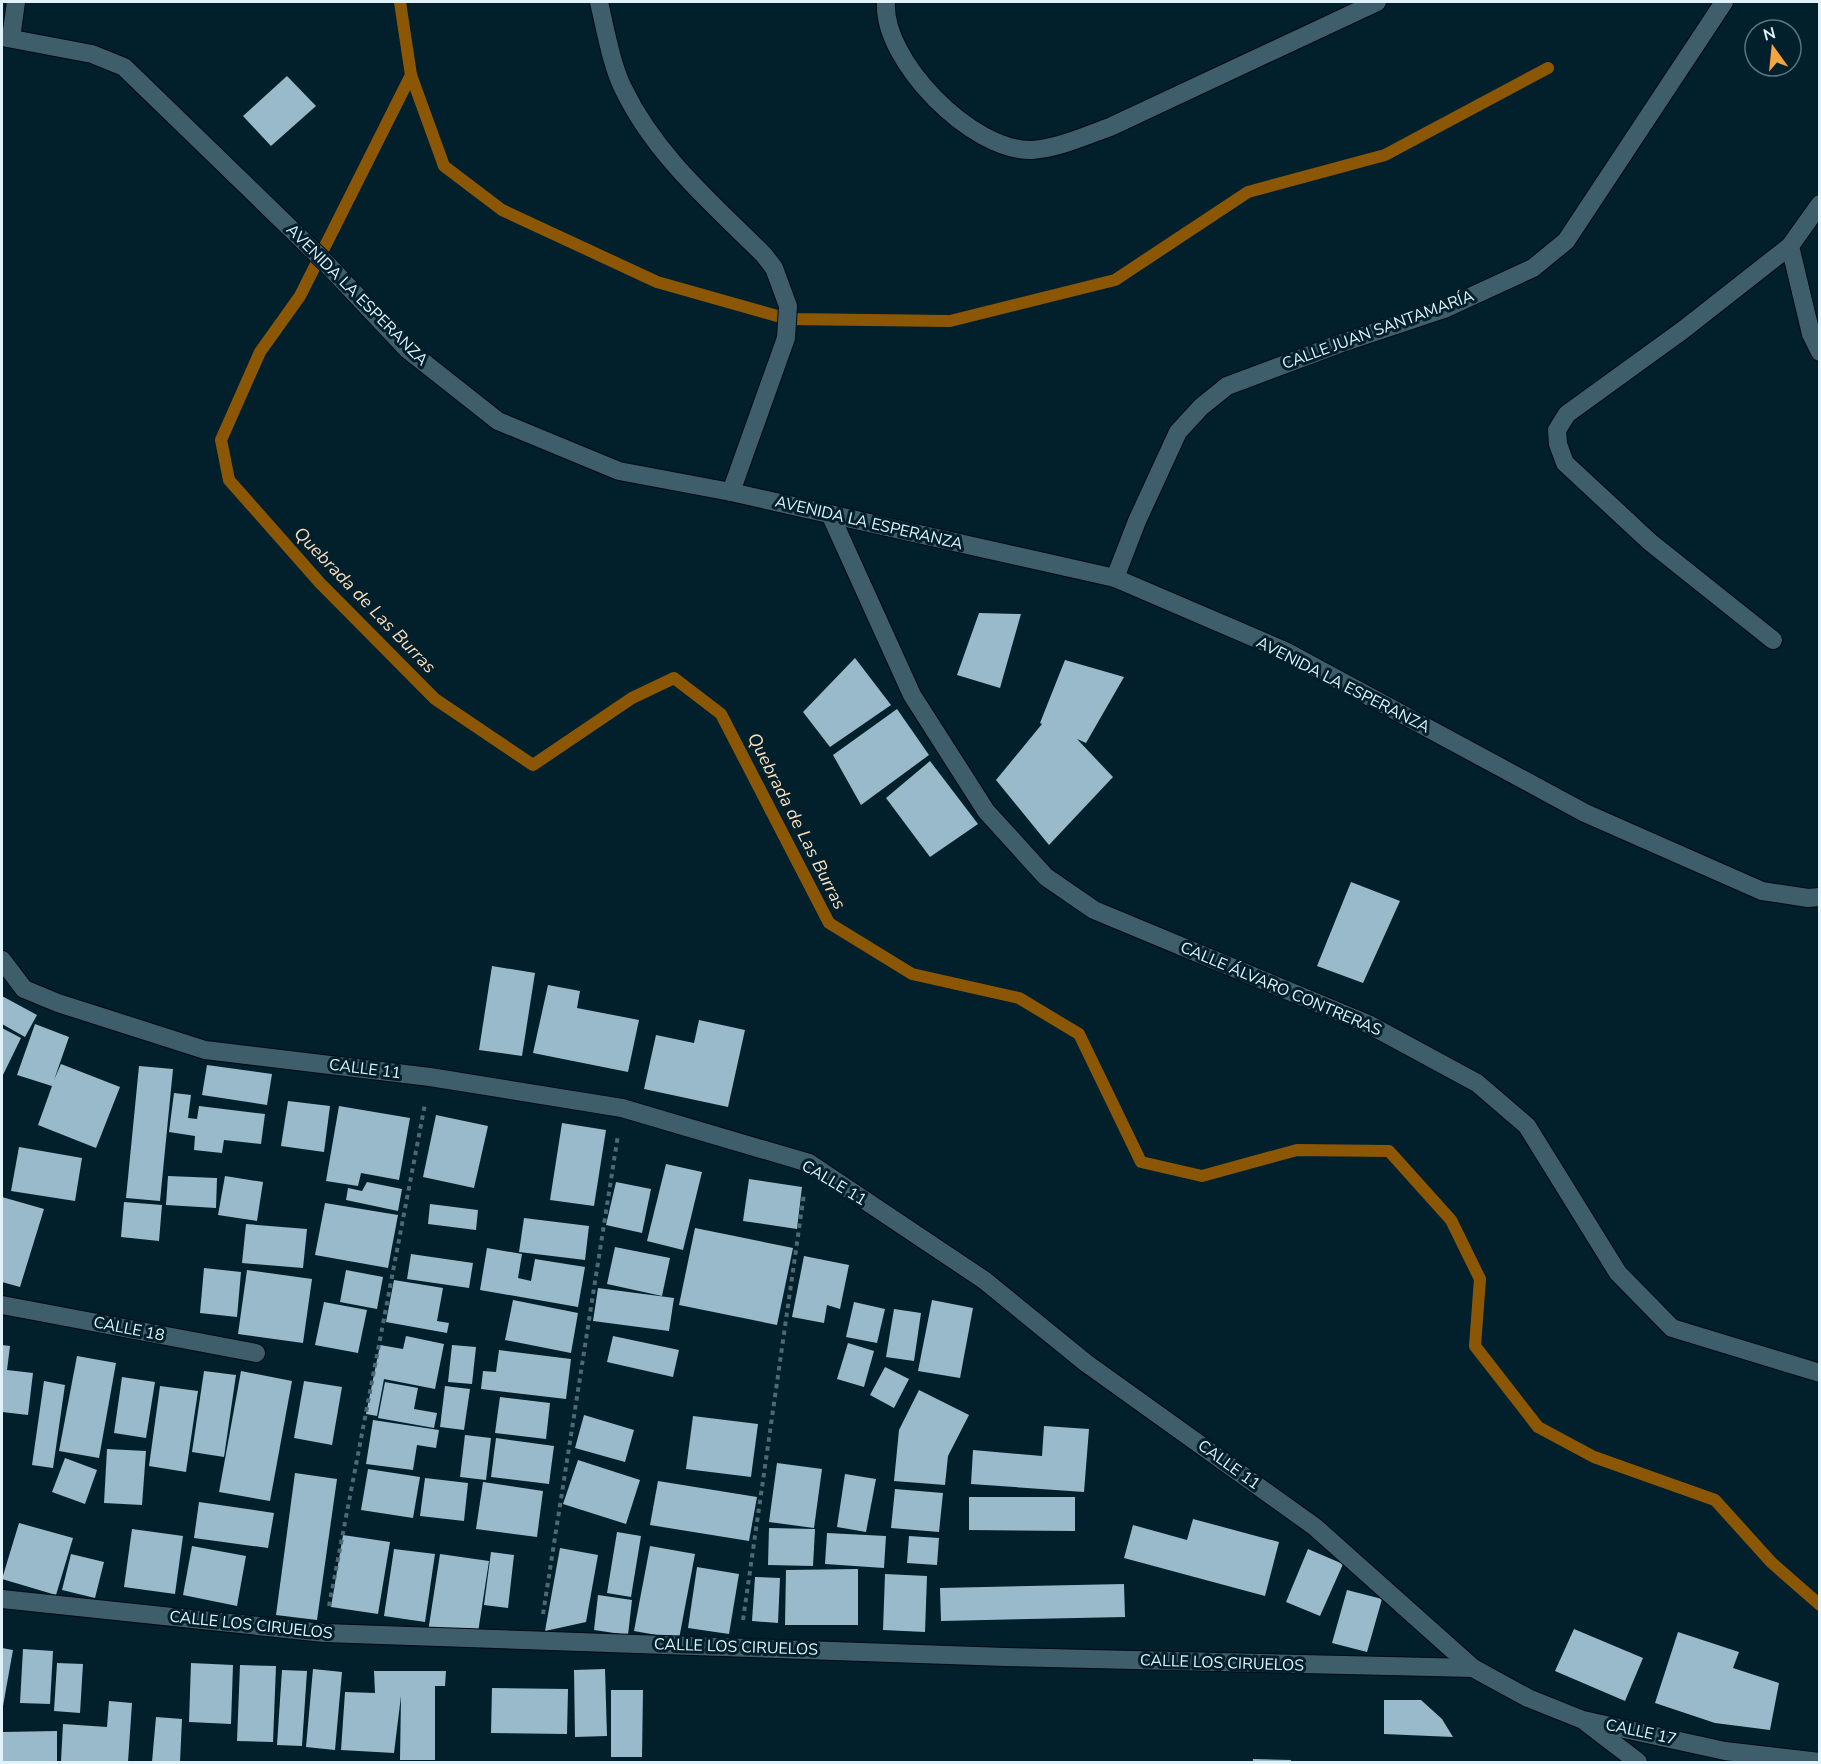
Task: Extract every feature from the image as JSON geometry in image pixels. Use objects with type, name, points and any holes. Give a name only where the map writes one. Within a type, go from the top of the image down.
[{"type":"street","points":[[6,38],[16,2]]},
{"type":"street","points":[[599,2],[622,89],[652,138],[681,172],[764,255],[774,268],[788,306],[786,338],[730,492]]},
{"type":"street","points":[[886,2],[885,15],[895,45],[925,88],[970,128],[998,144],[1031,150],[1066,143],[1110,126],[1377,2]]},
{"type":"street","name":"CALLE JUAN SANTAMARÍA","points":[[1114,578],[1137,521],[1178,432],[1201,407],[1227,386],[1339,344],[1444,309],[1533,268],[1566,241],[1724,2]]},
{"type":"street","name":"AVENIDA LA ESPERANZA","points":[[6,38],[92,54],[124,67],[325,262],[408,350],[498,421],[620,471],[730,492],[1114,578],[1285,651],[1595,817],[1762,891],[1808,898],[1820,897]]},
{"type":"street","points":[[1773,640],[1650,542],[1565,464],[1558,444],[1557,430],[1567,414],[1683,330],[1790,246],[1820,204]]},
{"type":"street","points":[[1790,246],[1811,334],[1820,352]]},
{"type":"street","name":"CALLE ÁLVARO CONTRERAS","points":[[830,514],[912,695],[986,811],[1046,877],[1094,910],[1368,1024],[1477,1083],[1527,1126],[1618,1272],[1672,1328],[1820,1372]]},
{"type":"street","name":"CALLE 11","points":[[2,960],[24,989],[58,1003],[205,1050],[430,1077],[622,1108],[809,1163],[984,1280],[1086,1363],[1315,1527],[1473,1668]]},
{"type":"street","name":"CALLE 18","points":[[2,1305],[256,1353]]},
{"type":"street","name":"CALLE LOS CIRUELOS","points":[[2,1599],[324,1633],[1005,1658],[1473,1668]]},
{"type":"street","name":"CALLE 17","points":[[1473,1668],[1528,1698],[1583,1720],[1725,1751],[1820,1762]]},
{"type":"street","points":[[1583,1720],[1638,1762]]},
{"type":"path","points":[[324,1633],[430,1077]]},
{"type":"path","points":[[539,1642],[622,1108]]},
{"type":"path","points":[[740,1647],[809,1163]]},
{"type":"building","points":[[287,76],[316,106],[271,146],[243,116]]},
{"type":"building","points":[[979,613],[1021,614],[1000,688],[957,675]]},
{"type":"building","points":[[855,658],[891,705],[830,747],[803,712]]},
{"type":"building","points":[[1065,660],[1124,677],[1086,743],[1077,739],[1113,777],[1049,845],[996,780],[1042,724],[1040,723]]},
{"type":"building","points":[[897,709],[929,755],[861,805],[833,755]]},
{"type":"building","points":[[930,761],[978,824],[930,857],[886,798]]},
{"type":"building","points":[[1351,882],[1400,901],[1363,983],[1317,966]]},
{"type":"building","points":[[492,966],[535,973],[522,1056],[479,1050]]},
{"type":"building","points":[[548,985],[580,991],[577,1008],[639,1020],[628,1072],[533,1053]]},
{"type":"building","points":[[2,996],[37,1015],[25,1037],[2,1024]]},
{"type":"building","points":[[699,1020],[745,1030],[728,1107],[644,1089],[656,1035],[694,1043]]},
{"type":"building","points":[[35,1024],[69,1037],[54,1080],[61,1064],[120,1087],[96,1148],[38,1125],[52,1086],[17,1075]]},
{"type":"building","points":[[2,1028],[21,1038],[2,1077]]},
{"type":"building","points":[[207,1065],[272,1074],[267,1105],[202,1095]]},
{"type":"building","points":[[139,1066],[173,1069],[160,1201],[126,1198]]},
{"type":"building","points":[[174,1093],[191,1095],[188,1118],[197,1119],[199,1106],[265,1114],[261,1144],[224,1140],[222,1153],[194,1150],[195,1136],[169,1132]]},
{"type":"building","points":[[288,1101],[330,1106],[324,1152],[281,1146]]},
{"type":"building","points":[[339,1106],[410,1118],[399,1180],[361,1173],[358,1186],[326,1181]]},
{"type":"building","points":[[436,1115],[488,1126],[474,1188],[423,1177]]},
{"type":"building","points":[[562,1123],[606,1130],[594,1206],[550,1200]]},
{"type":"building","points":[[19,1147],[82,1158],[75,1201],[11,1191]]},
{"type":"building","points":[[666,1164],[702,1172],[683,1250],[647,1241]]},
{"type":"building","points":[[168,1176],[217,1178],[216,1208],[166,1205]]},
{"type":"building","points":[[225,1176],[263,1182],[257,1221],[218,1215]]},
{"type":"building","points":[[749,1179],[802,1187],[797,1229],[743,1221]]},
{"type":"building","points":[[367,1182],[402,1189],[398,1211],[346,1200],[348,1188],[362,1191]]},
{"type":"building","points":[[616,1182],[651,1189],[642,1233],[606,1225]]},
{"type":"building","points":[[2,1197],[44,1209],[20,1287],[2,1282]]},
{"type":"building","points":[[124,1202],[162,1205],[159,1241],[121,1237]]},
{"type":"building","points":[[325,1203],[398,1215],[388,1268],[315,1255]]},
{"type":"building","points":[[430,1204],[478,1210],[476,1230],[428,1224]]},
{"type":"building","points":[[524,1218],[589,1226],[585,1260],[519,1252]]},
{"type":"building","points":[[246,1224],[307,1229],[303,1268],[242,1263]]},
{"type":"building","points":[[695,1228],[793,1248],[777,1325],[679,1305]]},
{"type":"building","points":[[615,1247],[670,1258],[662,1296],[607,1284]]},
{"type":"building","points":[[487,1248],[522,1254],[518,1278],[531,1281],[535,1259],[585,1267],[578,1307],[480,1290]]},
{"type":"building","points":[[411,1254],[473,1263],[469,1288],[407,1279]]},
{"type":"building","points":[[804,1256],[849,1265],[840,1309],[827,1305],[824,1323],[792,1317]]},
{"type":"building","points":[[204,1268],[241,1272],[237,1317],[200,1313]]},
{"type":"building","points":[[247,1270],[312,1279],[303,1343],[238,1334]]},
{"type":"building","points":[[346,1270],[383,1277],[377,1309],[340,1302]]},
{"type":"building","points":[[394,1280],[443,1288],[437,1321],[449,1323],[447,1333],[386,1322]]},
{"type":"building","points":[[598,1288],[674,1298],[669,1331],[593,1321]]},
{"type":"building","points":[[513,1300],[578,1313],[571,1353],[505,1340]]},
{"type":"building","points":[[932,1300],[973,1308],[960,1378],[918,1371]]},
{"type":"building","points":[[324,1302],[367,1310],[358,1353],[315,1345]]},
{"type":"building","points":[[854,1302],[885,1309],[877,1343],[846,1337]]},
{"type":"building","points":[[894,1309],[921,1313],[914,1361],[886,1357]]},
{"type":"building","points":[[406,1336],[444,1344],[435,1389],[384,1379],[377,1416],[366,1414],[380,1345],[403,1349]]},
{"type":"building","points":[[613,1336],[679,1350],[673,1377],[607,1362]]},
{"type":"building","points":[[848,1343],[874,1351],[864,1387],[837,1379]]},
{"type":"building","points":[[2,1345],[10,1346],[7,1370],[33,1373],[28,1415],[2,1412]]},
{"type":"building","points":[[452,1345],[476,1347],[472,1384],[448,1382]]},
{"type":"building","points":[[499,1350],[571,1359],[566,1399],[481,1389],[483,1371],[496,1372]]},
{"type":"building","points":[[77,1356],[116,1363],[99,1458],[59,1451]]},
{"type":"building","points":[[885,1367],[909,1379],[894,1408],[870,1395]]},
{"type":"building","points":[[204,1371],[236,1375],[224,1457],[192,1452]]},
{"type":"building","points":[[241,1371],[292,1381],[270,1501],[219,1492]]},
{"type":"building","points":[[122,1377],[155,1382],[146,1438],[114,1433]]},
{"type":"building","points":[[44,1381],[65,1385],[53,1468],[32,1465]]},
{"type":"building","points":[[304,1381],[342,1387],[332,1445],[294,1438]]},
{"type":"building","points":[[385,1382],[418,1388],[414,1409],[437,1413],[434,1428],[378,1418]]},
{"type":"building","points":[[160,1386],[198,1391],[186,1472],[149,1466]]},
{"type":"building","points":[[445,1386],[470,1389],[464,1430],[440,1427]]},
{"type":"building","points":[[919,1390],[969,1415],[948,1456],[945,1485],[894,1481],[899,1430]]},
{"type":"building","points":[[500,1397],[550,1403],[546,1439],[495,1433]]},
{"type":"building","points":[[584,1415],[634,1430],[625,1462],[575,1448]]},
{"type":"building","points":[[693,1416],[758,1424],[751,1477],[686,1469]]},
{"type":"building","points":[[373,1420],[439,1430],[436,1448],[417,1445],[413,1470],[366,1464]]},
{"type":"building","points":[[1044,1426],[1089,1429],[1084,1492],[971,1484],[973,1450],[1042,1456]]},
{"type":"building","points":[[465,1435],[491,1438],[486,1480],[460,1477]]},
{"type":"building","points":[[496,1438],[554,1446],[549,1484],[491,1477]]},
{"type":"building","points":[[107,1449],[146,1451],[142,1505],[104,1503]]},
{"type":"building","points":[[65,1458],[97,1470],[85,1504],[52,1492]]},
{"type":"building","points":[[578,1460],[640,1480],[626,1524],[563,1504]]},
{"type":"building","points":[[777,1463],[822,1469],[814,1528],[769,1522]]},
{"type":"building","points":[[368,1469],[420,1477],[413,1518],[361,1510]]},
{"type":"building","points":[[295,1473],[337,1479],[317,1620],[276,1615]]},
{"type":"building","points":[[845,1474],[876,1479],[866,1532],[837,1527]]},
{"type":"building","points":[[425,1478],[468,1483],[464,1521],[420,1516]]},
{"type":"building","points":[[658,1481],[757,1497],[749,1541],[650,1525]]},
{"type":"building","points":[[483,1482],[543,1491],[537,1537],[476,1529]]},
{"type":"building","points":[[895,1489],[943,1493],[939,1532],[891,1528]]},
{"type":"building","points":[[969,1497],[1075,1497],[1075,1531],[969,1530]]},
{"type":"building","points":[[199,1502],[274,1513],[268,1548],[194,1538]]},
{"type":"building","points":[[1193,1519],[1279,1542],[1265,1596],[1124,1558],[1133,1525],[1187,1540]]},
{"type":"building","points":[[19,1523],[73,1538],[56,1595],[2,1579]]},
{"type":"building","points":[[769,1528],[815,1529],[813,1566],[768,1565]]},
{"type":"building","points":[[132,1529],[183,1536],[175,1594],[124,1587]]},
{"type":"building","points":[[617,1532],[641,1536],[631,1597],[607,1593]]},
{"type":"building","points":[[827,1533],[886,1536],[884,1568],[825,1564]]},
{"type":"building","points":[[343,1535],[390,1542],[378,1614],[331,1607]]},
{"type":"building","points":[[909,1536],[939,1538],[937,1565],[907,1563]]},
{"type":"building","points":[[192,1546],[246,1556],[237,1606],[183,1595]]},
{"type":"building","points":[[650,1546],[695,1554],[679,1639],[634,1631]]},
{"type":"building","points":[[560,1548],[598,1555],[586,1622],[545,1631]]},
{"type":"building","points":[[394,1549],[435,1554],[425,1622],[384,1616]]},
{"type":"building","points":[[1308,1549],[1343,1564],[1320,1616],[1286,1602]]},
{"type":"building","points":[[491,1552],[514,1555],[508,1608],[484,1605]]},
{"type":"building","points":[[71,1554],[104,1562],[95,1598],[62,1590]]},
{"type":"building","points":[[440,1554],[489,1561],[477,1639],[428,1632]]},
{"type":"building","points":[[697,1567],[739,1574],[729,1634],[688,1628]]},
{"type":"building","points":[[858,1569],[858,1625],[785,1625],[786,1570]]},
{"type":"building","points":[[885,1574],[927,1576],[925,1632],[883,1630]]},
{"type":"building","points":[[755,1577],[780,1578],[778,1623],[752,1621]]},
{"type":"building","points":[[1124,1584],[1125,1617],[941,1621],[940,1588]]},
{"type":"building","points":[[1347,1590],[1382,1599],[1367,1652],[1332,1643]]},
{"type":"building","points":[[598,1595],[632,1600],[628,1635],[594,1630]]},
{"type":"building","points":[[1574,1629],[1643,1658],[1625,1701],[1555,1671]]},
{"type":"building","points":[[1678,1632],[1739,1652],[1733,1668],[1779,1683],[1770,1730],[1715,1723],[1655,1703]]},
{"type":"building","points":[[2,1648],[13,1650],[3,1706],[2,1706]]},
{"type":"building","points":[[23,1649],[53,1651],[50,1704],[20,1703]]},
{"type":"building","points":[[57,1663],[83,1664],[80,1713],[54,1711]]},
{"type":"building","points":[[191,1663],[233,1665],[231,1724],[189,1722]]},
{"type":"building","points":[[240,1665],[276,1666],[273,1742],[237,1741]]},
{"type":"building","points":[[313,1669],[342,1672],[335,1750],[306,1747]]},
{"type":"building","points":[[605,1669],[607,1736],[575,1737],[574,1670]]},
{"type":"building","points":[[282,1670],[307,1671],[302,1746],[277,1745]]},
{"type":"building","points":[[374,1671],[446,1671],[445,1686],[435,1686],[435,1760],[400,1760],[401,1696],[394,1753],[341,1750],[345,1692],[375,1693]]},
{"type":"building","points":[[492,1688],[568,1689],[567,1734],[491,1733]]},
{"type":"building","points":[[611,1690],[643,1690],[642,1757],[611,1757]]},
{"type":"building","points":[[1384,1700],[1421,1700],[1442,1719],[1453,1737],[1384,1734]]},
{"type":"building","points":[[109,1701],[132,1703],[128,1762],[61,1761],[63,1724],[107,1727]]},
{"type":"building","points":[[156,1717],[182,1719],[180,1762],[152,1762]]},
{"type":"building","points":[[57,1731],[57,1762],[3,1762],[3,1732]]},
{"type":"building","points":[[1253,1759],[1291,1760],[1291,1762],[1253,1762]]},
{"type":"waterway","name":"Quebrada de Las Burras","points":[[400,2],[411,75],[300,296],[260,352],[221,440],[229,480],[320,583],[435,699],[533,765],[632,698],[674,678],[721,714],[829,923],[912,974],[1019,998],[1079,1034],[1141,1162],[1202,1176],[1297,1150],[1389,1151],[1451,1220],[1480,1279],[1475,1346],[1538,1427],[1594,1457],[1715,1500],[1771,1562],[1820,1605]]},
{"type":"waterway","points":[[411,75],[444,166],[502,210],[657,282],[788,319],[950,321],[1115,280],[1248,192],[1385,155],[1548,68]]}]
